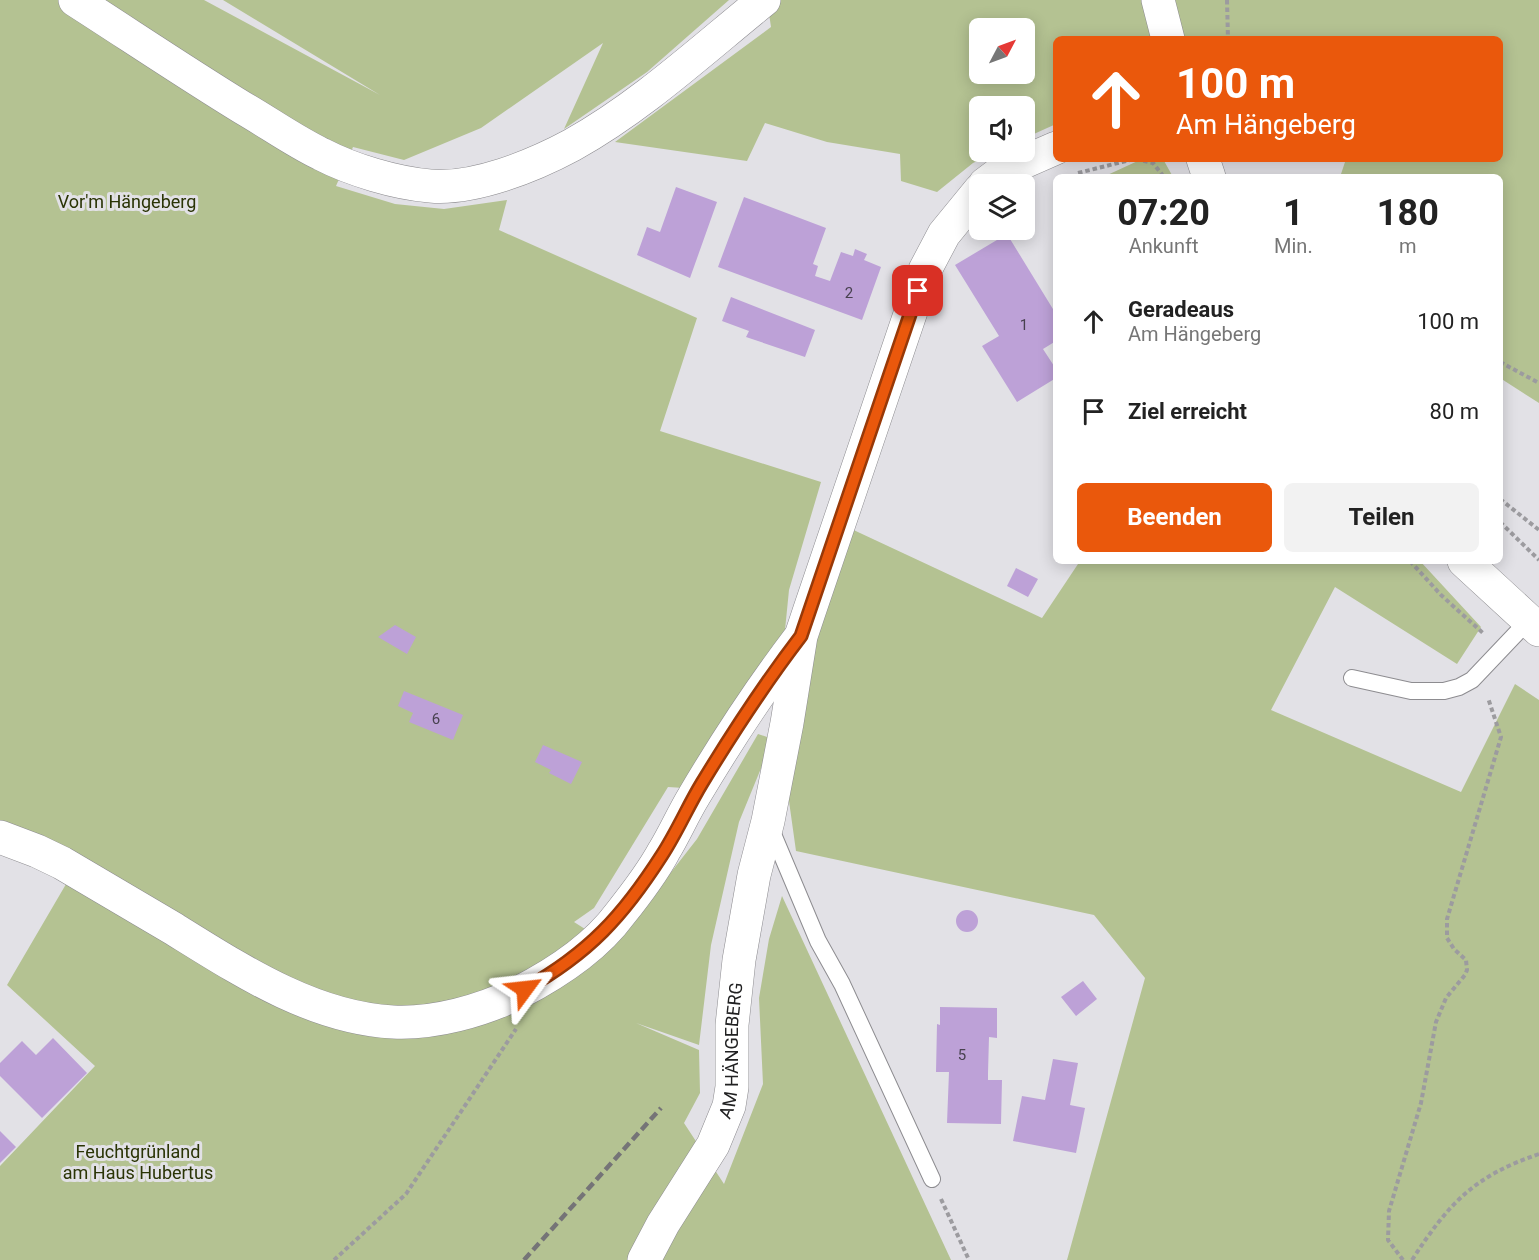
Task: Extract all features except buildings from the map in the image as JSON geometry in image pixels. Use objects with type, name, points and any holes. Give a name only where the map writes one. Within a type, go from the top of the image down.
[{"type":"street","points":[[75,0],[200,81],[321,154],[374,175],[430,186],[467,184],[496,176],[534,163],[572,144],[612,120],[653,91],[764,0]]},
{"type":"street","points":[[1158,0],[1167,36]]},
{"type":"street","points":[[998,174],[1059,162]]},
{"type":"street","name":"AM HÄNGEBERG","points":[[644,1260],[663,1224],[713,1145],[729,1106],[732,1087],[732,1025],[739,960],[754,875],[768,821],[787,723],[801,636],[925,270],[944,234],[969,203]]},
{"type":"street","points":[[1467,564],[1534,625]]},
{"type":"street","points":[[0,837],[62,863],[248,973],[323,1008],[393,1022],[418,1021],[467,1012],[505,999],[534,984],[577,956],[602,935],[618,917],[663,853],[688,806],[744,716],[801,636]]},
{"type":"lane","points":[[1352,678],[1411,691],[1444,691],[1472,680],[1502,650],[1534,625]]},
{"type":"lane","points":[[768,821],[818,941],[842,984],[932,1179]]},
{"type":"path","points":[[1227,0],[1228,36]]},
{"type":"path","points":[[1148,162],[1153,163],[1162,174]]},
{"type":"path","points":[[1503,364],[1539,383]]},
{"type":"path","points":[[1503,501],[1539,530]]},
{"type":"path","points":[[1503,525],[1539,560]]},
{"type":"path","points":[[1402,1260],[1388,1240],[1389,1211],[1421,1103],[1436,1022],[1446,998],[1466,975],[1466,960],[1447,938],[1447,919],[1501,737],[1486,691],[1490,671],[1502,650],[1466,619],[1413,564]]},
{"type":"path","points":[[334,1260],[406,1194],[514,1033],[534,984]]},
{"type":"path","points":[[1412,1260],[1434,1226],[1458,1198],[1514,1162],[1539,1154]]},
{"type":"path","points":[[932,1179],[969,1260]]},
{"type":"green space","points":[[0,0],[204,0],[380,95],[223,0],[729,0],[647,72],[564,129],[603,43],[481,128],[404,160],[353,147],[336,186],[395,204],[444,209],[507,200],[499,230],[697,318],[660,431],[821,482],[789,590],[785,630],[684,788],[668,787],[594,908],[574,922],[585,929],[636,917],[697,839],[758,734],[773,739],[739,822],[711,945],[699,1045],[636,1023],[699,1050],[700,1093],[684,1123],[724,1184],[763,1084],[759,998],[769,939],[782,896],[951,1260],[0,1260],[0,1166],[95,1066],[7,985],[69,879],[0,849]]},
{"type":"green space","points":[[767,0],[1539,0],[1539,403],[1503,380],[1503,174],[1341,174],[1345,162],[1503,162],[1503,36],[1053,36],[1053,125],[1035,133],[1035,96],[969,96],[969,162],[975,162],[937,192],[901,181],[900,154],[827,142],[765,123],[747,161],[615,142],[771,27]]},
{"type":"green space","points":[[1136,162],[1165,162],[1171,174],[1110,174]]},
{"type":"green space","points":[[845,526],[1042,618],[1078,564],[1423,564],[1481,627],[1457,664],[1335,587],[1271,710],[1461,792],[1515,684],[1539,700],[1539,1260],[1067,1260],[1145,978],[1094,915],[796,851],[788,794],[807,646]]},
{"type":"railway","points":[[524,1260],[661,1108]]},
{"type":"route","points":[[525,989],[577,956],[602,935],[618,917],[663,853],[688,806],[744,716],[801,636],[918,291]]},
{"type":"park label","name":"Vor'm Hängeberg","points":[[127,202]]},
{"type":"park label","name":"Feuchtgrünland am Haus Hubertus","points":[[138,1162]]}]
